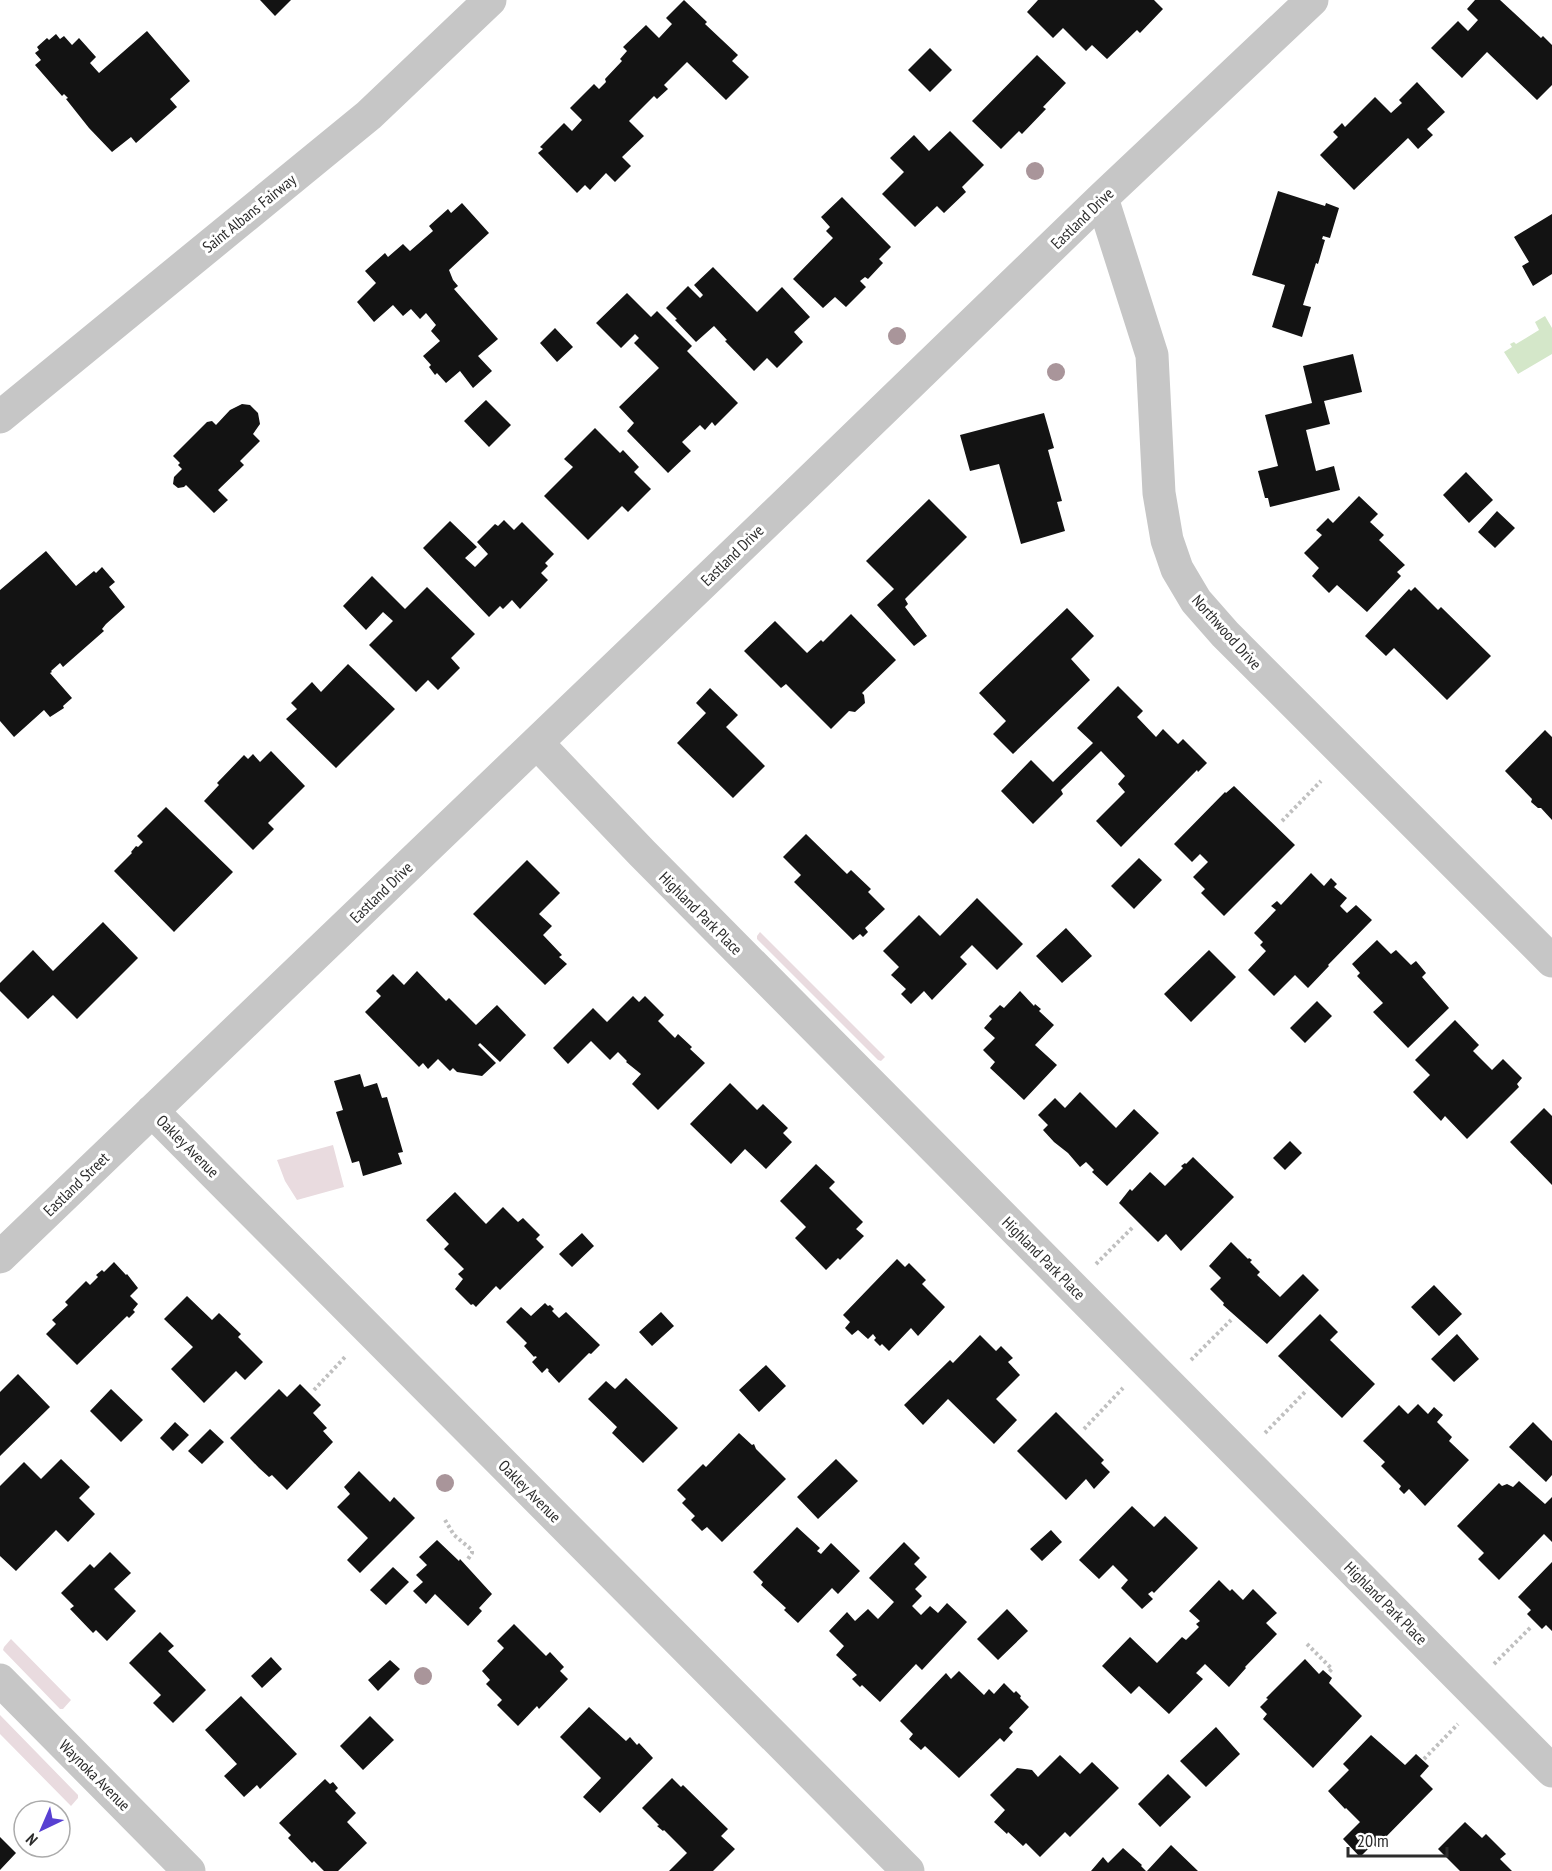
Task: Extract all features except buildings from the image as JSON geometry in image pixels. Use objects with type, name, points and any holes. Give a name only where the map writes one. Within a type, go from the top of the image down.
[{"type":"street","name":"Saint Albans Fairway","points":[[0,417],[369,115],[490,0]]},
{"type":"street","name":"Eastland Drive","points":[[152,1111],[1102,198],[1312,0]]},
{"type":"street","name":"Northwood Drive","points":[[1102,198],[1152,355],[1159,493],[1167,540],[1177,569],[1196,601],[1225,634],[1552,961]]},
{"type":"street","name":"Highland Park Place","points":[[537,743],[650,861],[1552,1772]]},
{"type":"street","name":"Eastland Street","points":[[0,1257],[152,1111]]},
{"type":"street","name":"Oakley Avenue","points":[[152,1111],[908,1871]]},
{"type":"street","name":"Waynoka Avenue","points":[[0,1680],[189,1871]]},
{"type":"path","points":[[1282,821],[1321,782]]},
{"type":"path","points":[[1096,1264],[1134,1226]]},
{"type":"path","points":[[1191,1360],[1232,1320]]},
{"type":"path","points":[[314,1390],[346,1356]]},
{"type":"path","points":[[1084,1428],[1123,1388]]},
{"type":"path","points":[[1264,1433],[1307,1390]]},
{"type":"path","points":[[445,1520],[459,1541],[472,1550],[468,1558]]},
{"type":"path","points":[[1494,1664],[1531,1627]]},
{"type":"path","points":[[1307,1644],[1332,1669],[1329,1672]]},
{"type":"path","points":[[1424,1759],[1458,1724]]},
{"type":"shaded area","points":[[1545,316],[1552,328],[1552,354],[1518,374],[1504,352],[1512,347],[1510,344],[1514,342],[1516,344],[1539,330],[1535,322]]},
{"type":"shaded area","points":[[760,932],[885,1057],[881,1061],[757,939]]},
{"type":"shaded area","points":[[333,1145],[344,1187],[297,1200],[285,1181],[277,1160]]},
{"type":"shaded area","points":[[11,1639],[71,1700],[63,1709],[60,1709],[3,1650]]},
{"type":"shaded area","points":[[0,1715],[78,1795],[72,1805],[72,1799],[64,1799],[0,1734]]}]
